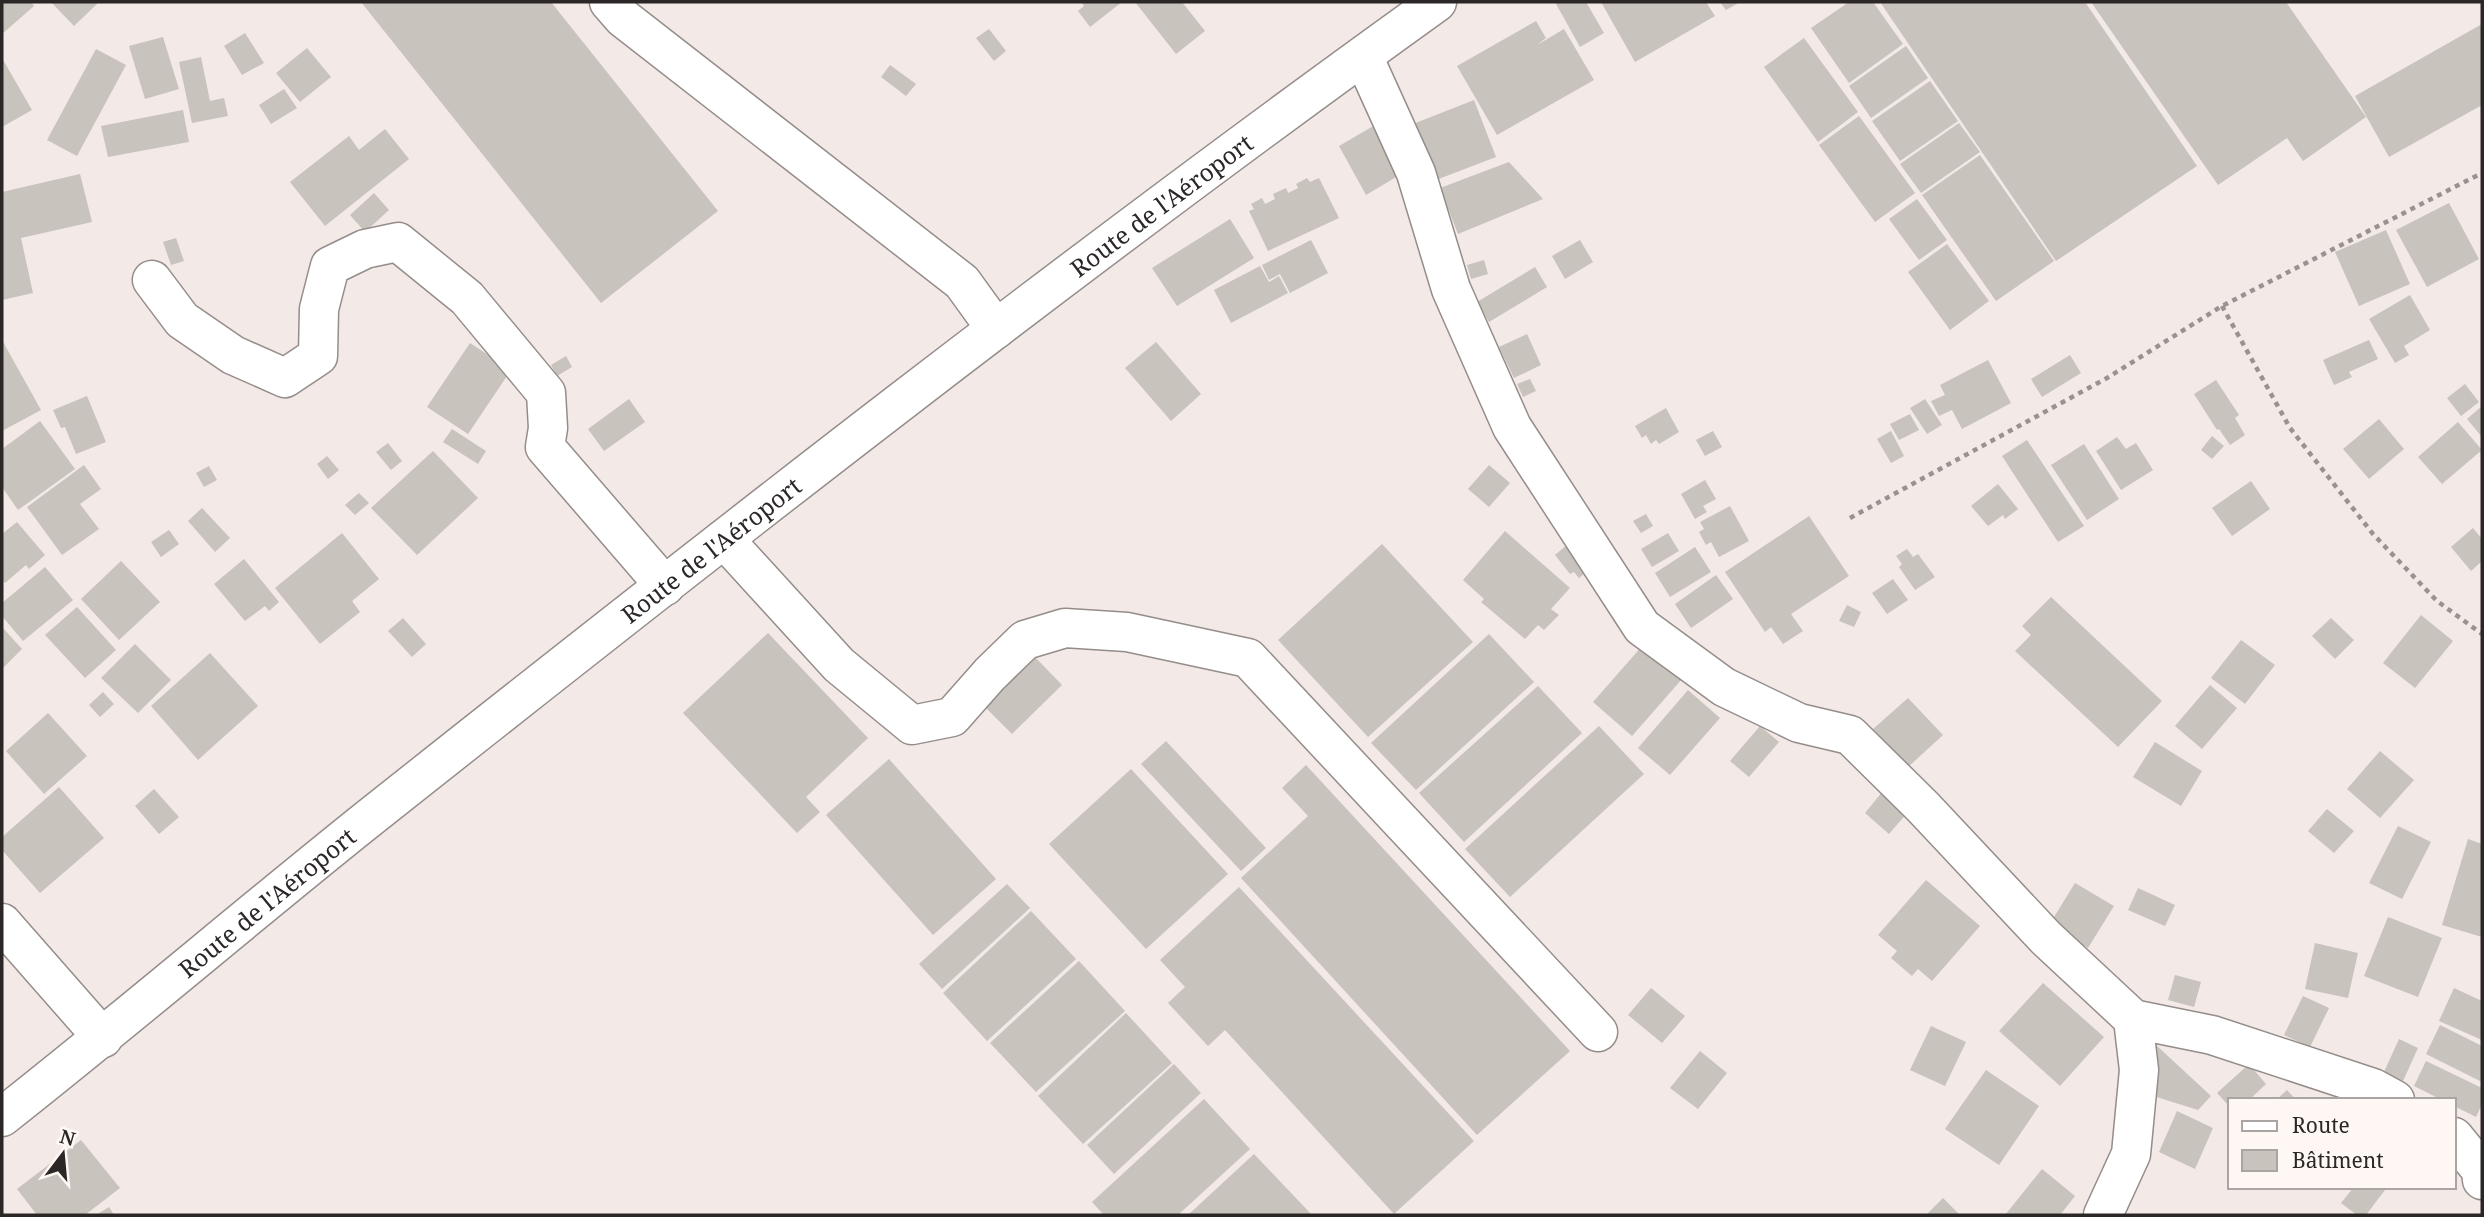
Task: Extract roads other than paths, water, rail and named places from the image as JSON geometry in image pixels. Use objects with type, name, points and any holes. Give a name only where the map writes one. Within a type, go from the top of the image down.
[{"type":"street","points":[[609,2],[622,18],[962,282],[996,330]]},
{"type":"street","name":"Route de l'Aéroport","points":[[2,1117],[103,1038],[359,826],[724,539],[1204,170],[1436,2]]},
{"type":"street","points":[[1363,56],[1416,173],[1451,289],[1512,427],[1642,627],[1724,687],[1800,723],[1850,735],[1923,807],[2046,938],[2133,1019],[2212,1035],[2373,1088],[2391,1098]]},
{"type":"street","points":[[152,280],[182,320],[233,355],[285,378],[318,356],[319,309],[330,267],[365,249],[398,242],[467,298],[545,393],[548,428],[545,447],[665,586]]},
{"type":"street","points":[[724,539],[839,665],[912,725],[952,718],[990,674],[1025,640],[1065,628],[1127,632],[1248,658],[1598,1032]]},
{"type":"street","points":[[2,923],[103,1038]]},
{"type":"street","points":[[2103,1215],[2131,1154],[2139,1070],[2133,1019]]},
{"type":"street","points":[[2456,1139],[2481,1170],[2482,1180]]}]
